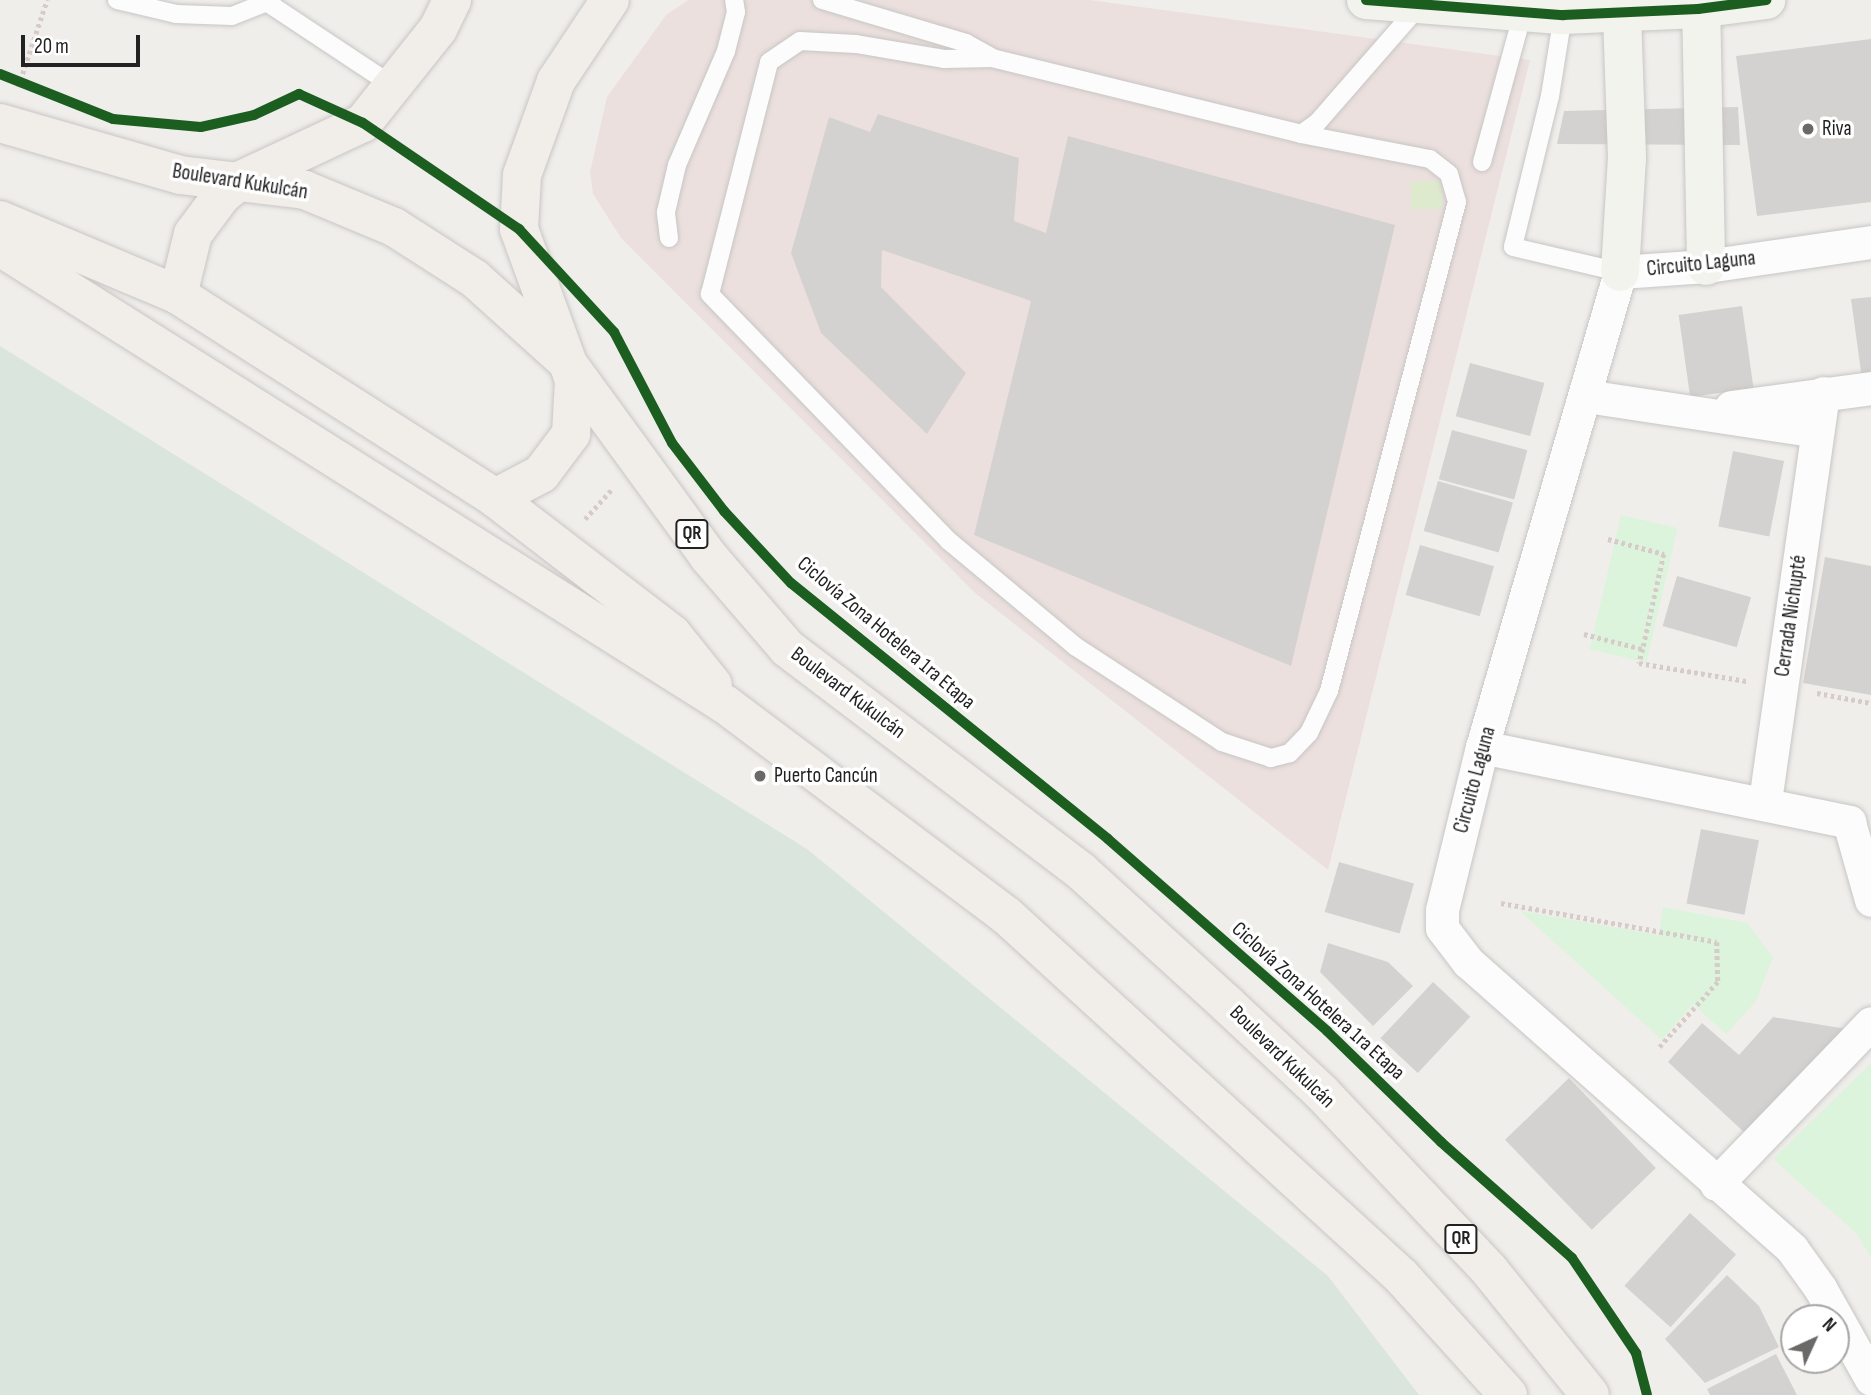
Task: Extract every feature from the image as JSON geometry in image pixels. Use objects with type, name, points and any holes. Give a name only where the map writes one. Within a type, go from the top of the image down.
[{"type":"main road","points":[[178,295],[193,234],[222,195],[239,181],[363,123],[395,87],[438,29],[452,0]]},
{"type":"main road","points":[[495,498],[541,474],[571,434],[576,400],[566,361],[519,229],[522,175],[556,80],[610,0]]},
{"type":"main road","name":"Boulevard Kukulcán","points":[[3,123],[180,175],[305,190],[394,228],[475,279],[566,361],[708,556],[787,648],[1072,864],[1227,1004],[1321,1092],[1490,1271],[1590,1395]]},
{"type":"main road","points":[[0,220],[178,295],[495,498],[672,634],[704,671],[726,705]]},
{"type":"main road","points":[[0,247],[726,705],[1007,916],[1401,1276],[1508,1395]]},
{"type":"street","points":[[1366,0],[1563,15],[1766,0]]},
{"type":"street","points":[[1699,4],[1706,266]]},
{"type":"street","points":[[1620,272],[1627,158],[1622,12]]},
{"type":"street","name":"Circuito Laguna","points":[[1871,242],[1706,266],[1620,272],[1482,747],[1442,909],[1442,928],[1468,962],[1807,1266],[1871,1379]]},
{"type":"street","points":[[1706,411],[1871,388]]},
{"type":"street","name":"Cerrada Nichupté","points":[[1765,801],[1823,393]]},
{"type":"street","points":[[1586,396],[1706,411],[1817,431]]},
{"type":"street","points":[[1482,747],[1765,801],[1849,822],[1871,900]]},
{"type":"street","points":[[1716,1184],[1871,1023]]},
{"type":"lane","points":[[117,0],[176,14],[232,16],[270,2],[395,87]]},
{"type":"lane","points":[[669,238],[667,212],[677,165],[726,51],[736,12],[734,0]]},
{"type":"lane","points":[[822,0],[966,43],[992,58]]},
{"type":"lane","points":[[1301,134],[1317,123],[1420,6]]},
{"type":"lane","points":[[1482,163],[1523,12]]},
{"type":"lane","points":[[1563,15],[1550,96],[1513,247],[1620,272]]},
{"type":"lane","points":[[800,41],[856,44],[944,59],[992,58],[1301,134],[1430,159],[1449,174],[1457,202],[1329,691],[1309,733],[1290,753],[1271,758],[1222,743],[1074,646],[949,541],[710,294],[769,62],[800,41]]},
{"type":"path","points":[[3,123],[15,80],[47,0]]},
{"type":"path","points":[[15,80],[31,86]]},
{"type":"path","points":[[575,527],[615,484]]},
{"type":"path","points":[[1608,540],[1664,554],[1639,663],[1871,703]]},
{"type":"path","points":[[1584,634],[1643,649]]},
{"type":"path","points":[[1501,903],[1717,942],[1718,982],[1660,1048]]},
{"type":"shaded area","points":[[688,0],[1090,0],[1530,60],[1328,870],[975,593],[621,238],[593,194],[590,172],[607,97],[666,15]]},
{"type":"shaded area","points":[[0,346],[807,849],[1328,1276],[1419,1395],[0,1395]]},
{"type":"green space","points":[[1411,181],[1442,181],[1442,209],[1411,209]]},
{"type":"green space","points":[[1621,515],[1678,528],[1646,663],[1590,649]]},
{"type":"green space","points":[[1663,907],[1747,923],[1773,957],[1756,1001],[1726,1034],[1693,1004],[1662,1040],[1520,911],[1659,935]]},
{"type":"green space","points":[[1871,1063],[1871,1258],[1857,1234],[1773,1159]]},
{"type":"building","name":"Riva","points":[[1871,39],[1871,202],[1757,216],[1736,56]]},
{"type":"building","points":[[1738,107],[1740,145],[1557,144],[1564,111]]},
{"type":"building","points":[[878,114],[1019,158],[1014,221],[1046,233],[1068,136],[1395,225],[1291,666],[974,535],[1031,301],[882,250],[881,287],[966,373],[927,434],[821,333],[791,253],[829,117],[870,132]]},
{"type":"building","points":[[1871,297],[1871,378],[1862,379],[1851,299]]},
{"type":"building","points":[[1742,306],[1754,388],[1690,397],[1679,315]]},
{"type":"building","points":[[1470,363],[1544,383],[1530,436],[1456,416]]},
{"type":"building","points":[[1452,430],[1527,450],[1514,499],[1439,479]]},
{"type":"building","points":[[1733,451],[1784,461],[1769,537],[1718,527]]},
{"type":"building","points":[[1438,481],[1513,502],[1499,552],[1424,531]]},
{"type":"building","points":[[1420,545],[1494,566],[1480,616],[1406,595]]},
{"type":"building","points":[[1825,557],[1871,566],[1871,695],[1803,683]]},
{"type":"building","points":[[1677,576],[1751,597],[1737,647],[1663,626]]},
{"type":"building","points":[[1701,829],[1759,840],[1744,915],[1686,904]]},
{"type":"building","points":[[1339,862],[1414,883],[1400,933],[1325,912]]},
{"type":"building","points":[[1328,943],[1388,962],[1413,986],[1373,1026],[1320,972]]},
{"type":"building","points":[[1433,982],[1470,1017],[1418,1073],[1380,1038]]},
{"type":"building","points":[[1773,1017],[1847,1029],[1745,1133],[1668,1062],[1702,1023],[1739,1055]]},
{"type":"building","points":[[1569,1078],[1656,1168],[1592,1230],[1505,1140]]},
{"type":"building","points":[[1690,1213],[1736,1254],[1671,1327],[1624,1286]]},
{"type":"building","points":[[1727,1275],[1759,1306],[1779,1347],[1705,1383],[1665,1339]]},
{"type":"building","points":[[1776,1354],[1780,1362],[1780,1374],[1786,1374],[1797,1395],[1710,1395],[1707,1389]]},
{"type":"cycle path","points":[[1366,0],[1563,15],[1698,9],[1766,0]]},
{"type":"cycle path","name":"Ciclovía Zona Hotelera 1ra Etapa","points":[[0,74],[113,119],[201,127],[254,115],[299,94],[363,123],[519,229],[614,332],[672,443],[724,511],[791,583],[1108,839],[1327,1031],[1441,1142],[1572,1258],[1636,1353],[1647,1395]]},
{"type":"place","name":"Riva","points":[[1808,129]]},
{"type":"place","name":"Puerto Cancún","points":[[760,776]]}]
